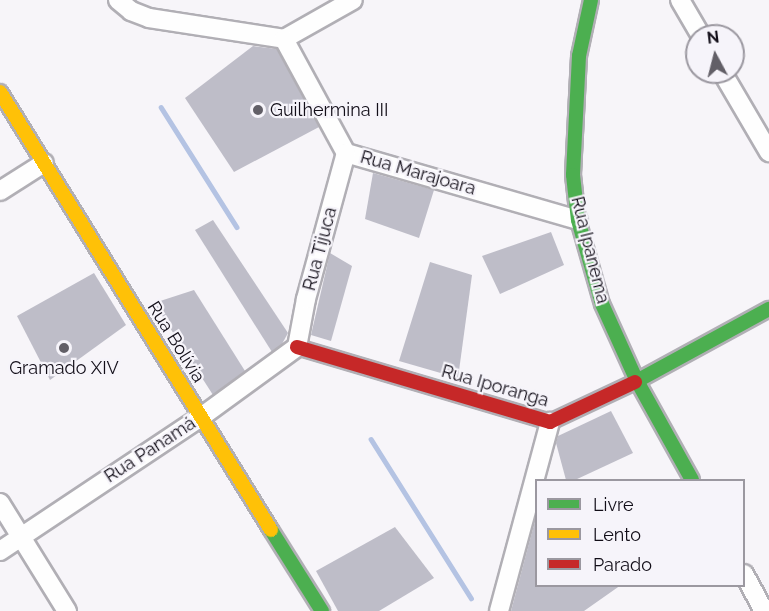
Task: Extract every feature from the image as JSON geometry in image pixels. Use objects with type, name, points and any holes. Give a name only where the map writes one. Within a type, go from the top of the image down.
[{"type":"street","points":[[118,0],[132,11],[148,18],[284,39],[353,0]]},
{"type":"street","name":"Rua Ipanema","points":[[591,0],[579,57],[573,175],[578,220],[602,304],[638,381],[691,479]]},
{"type":"street","points":[[680,0],[694,24]]},
{"type":"street","name":"Rua Marajoara","points":[[284,39],[346,153],[578,220]]},
{"type":"street","points":[[729,84],[769,152]]},
{"type":"street","name":"Rua Bolívia","points":[[0,92],[322,611]]},
{"type":"street","name":"Rua Tijuca","points":[[297,347],[306,299],[346,153]]},
{"type":"street","points":[[0,191],[44,163]]},
{"type":"street","name":"Rua Iporanga","points":[[297,347],[550,422],[638,381],[769,309]]},
{"type":"street","name":"Rua Panamá","points":[[0,551],[201,417],[297,347]]},
{"type":"street","points":[[499,611],[550,422]]},
{"type":"street","points":[[0,503],[67,611]]},
{"type":"street","points":[[745,576],[764,611]]},
{"type":"building","name":"Guilhermina III","points":[[253,46],[277,49],[319,127],[234,172],[185,98]]},
{"type":"building","points":[[373,173],[434,190],[419,238],[365,219]]},
{"type":"building","points":[[213,220],[288,333],[282,344],[272,352],[195,230]]},
{"type":"building","points":[[551,232],[564,265],[500,294],[482,256]]},
{"type":"building","points":[[330,253],[352,266],[331,341],[311,335]]},
{"type":"building","points":[[430,262],[472,275],[458,378],[399,361]]},
{"type":"building","name":"Gramado XIV","points":[[94,273],[126,325],[50,380],[17,316]]},
{"type":"building","points":[[194,290],[245,371],[213,395],[154,303]]},
{"type":"building","points":[[611,411],[633,453],[577,479],[566,479],[556,443],[558,436]]},
{"type":"building","points":[[535,521],[535,587],[618,587],[584,611],[511,611]]},
{"type":"building","points":[[395,527],[434,578],[379,611],[338,611],[316,571]]},
{"type":"waterway","points":[[161,107],[237,227]]},
{"type":"waterway","points":[[371,439],[471,598]]},
{"type":"traffic: fast","points":[[591,0],[579,56],[573,175],[578,220],[602,304],[637,381],[691,479]]},
{"type":"traffic: fast","points":[[635,382],[769,309]]},
{"type":"traffic: fast","points":[[271,530],[322,611]]},
{"type":"traffic: slow","points":[[0,92],[271,530]]},
{"type":"traffic: jam","points":[[297,347],[550,422],[635,382]]},
{"type":"place","name":"Guilhermina III","points":[[258,110]]},
{"type":"place","name":"Gramado XIV","points":[[64,348]]}]
